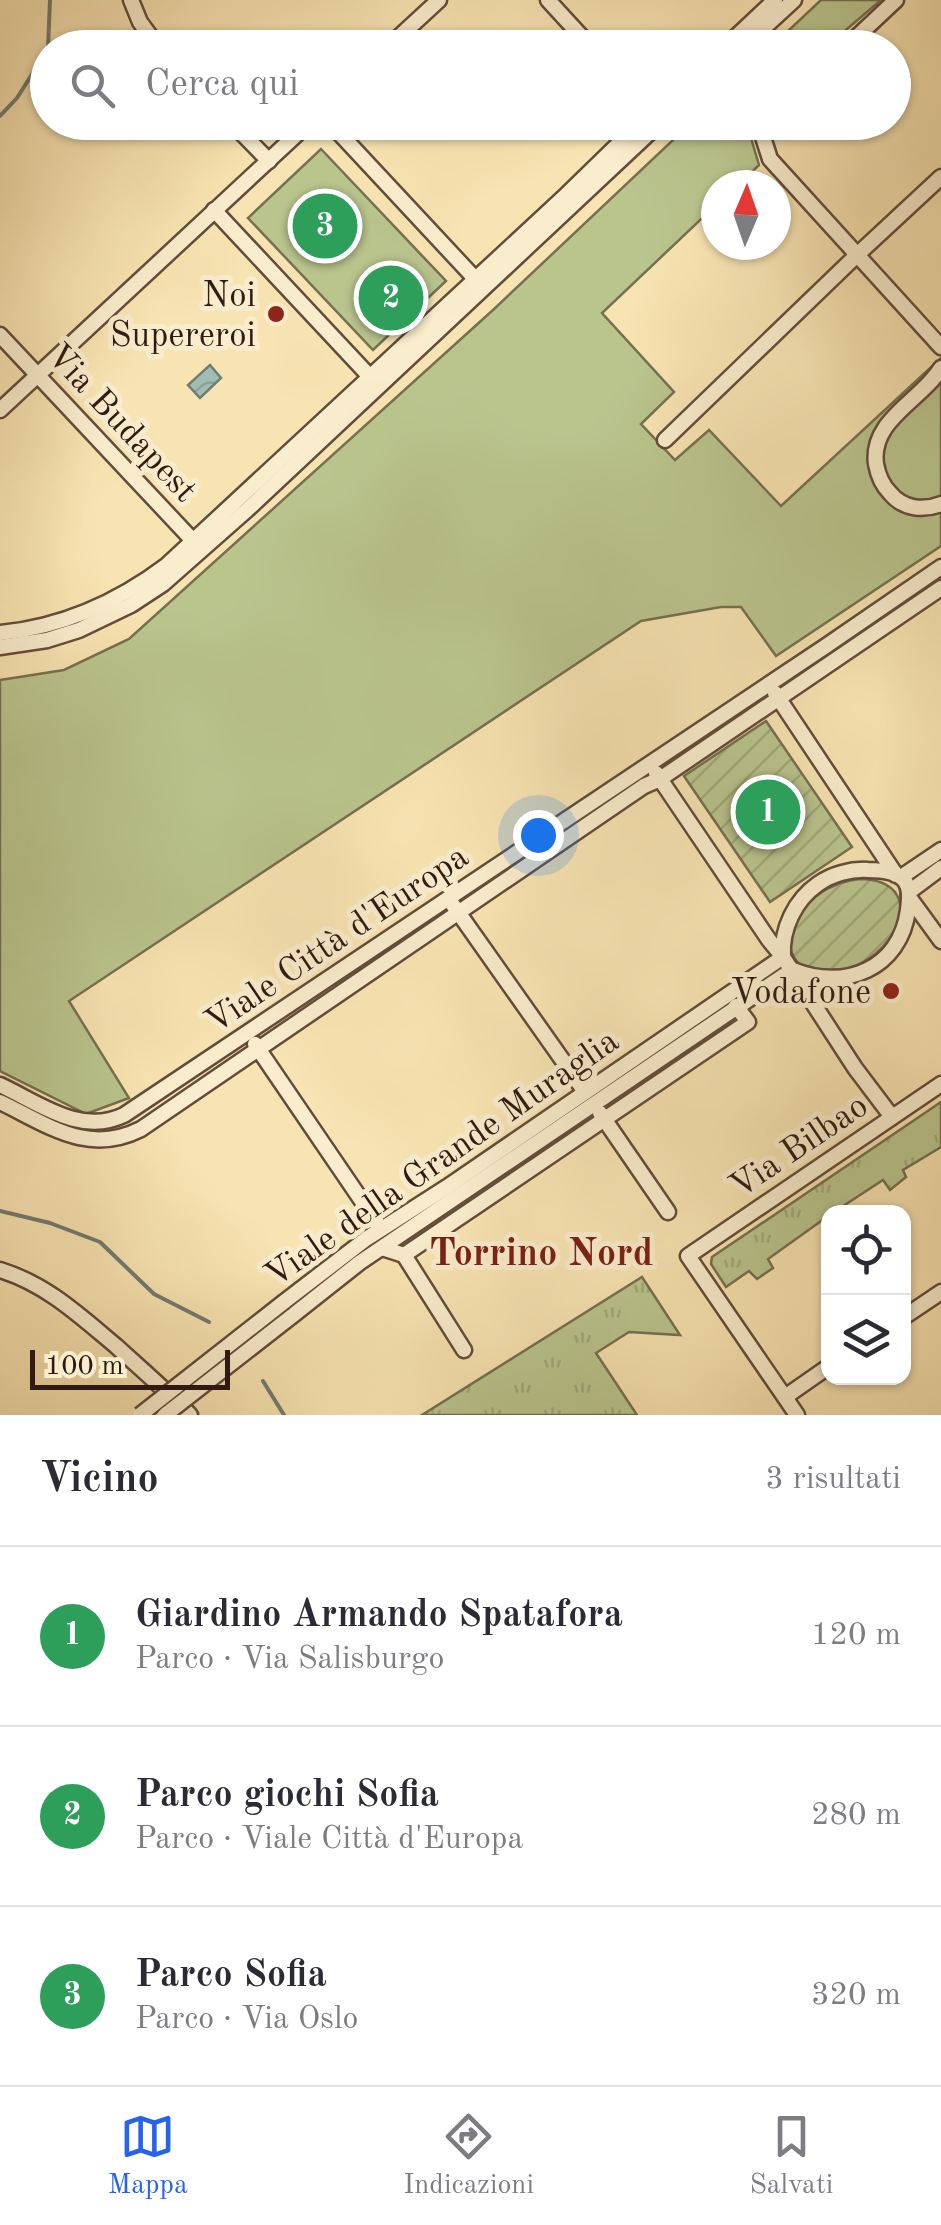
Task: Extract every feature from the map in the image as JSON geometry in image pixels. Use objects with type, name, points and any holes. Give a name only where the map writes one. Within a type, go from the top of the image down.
[{"type":"street","points":[[131,0],[146,30]]},
{"type":"street","points":[[406,30],[438,0]]},
{"type":"street","points":[[548,0],[576,30]]},
{"type":"street","points":[[751,30],[775,0]]},
{"type":"street","points":[[757,30],[794,0]]},
{"type":"street","points":[[864,30],[896,0]]},
{"type":"street","points":[[249,140],[269,161]]},
{"type":"street","points":[[0,410],[291,140]]},
{"type":"street","points":[[346,140],[480,284]]},
{"type":"street","points":[[480,284],[623,140]]},
{"type":"street","points":[[0,647],[47,640],[99,622],[154,591],[374,381],[641,140]]},
{"type":"street","points":[[763,140],[770,159],[941,347]]},
{"type":"street","points":[[665,440],[941,177]]},
{"type":"street","points":[[214,210],[374,381]]},
{"type":"street","name":"Via Budapest","points":[[0,335],[198,546]]},
{"type":"street","points":[[941,368],[932,382],[886,426],[876,454],[880,477],[895,498],[918,508],[941,504]]},
{"type":"street","points":[[0,632],[39,628],[88,612],[198,546]]},
{"type":"street","name":"Viale Città d'Europa","points":[[0,1085],[76,1121],[105,1122],[124,1115],[941,567]]},
{"type":"street","name":"Viale Città d'Europa","points":[[0,1102],[81,1139],[118,1138],[148,1125],[941,588]]},
{"type":"street","points":[[769,684],[899,876],[907,883],[909,894],[900,936],[891,950],[860,974],[813,978],[788,963],[783,942],[788,924],[802,898],[816,886],[854,870],[880,870],[899,876],[941,850]]},
{"type":"street","points":[[650,764],[892,1117]]},
{"type":"street","points":[[909,894],[941,868]]},
{"type":"street","points":[[909,894],[941,940]]},
{"type":"street","points":[[448,898],[668,1212]]},
{"type":"street","name":"Viale della Grande Muraglia","points":[[288,1309],[381,1230],[736,1006],[788,963]]},
{"type":"street","name":"Viale della Grande Muraglia","points":[[140,1415],[788,963]]},
{"type":"street","points":[[404,1255],[748,1022],[736,1006]]},
{"type":"street","points":[[248,1034],[381,1230]]},
{"type":"street","name":"Via Bilbao","points":[[785,1396],[688,1256],[941,1084]]},
{"type":"street","points":[[382,1248],[404,1255],[464,1350]]},
{"type":"street","points":[[0,1270],[53,1294],[190,1415]]},
{"type":"street","points":[[911,1312],[941,1292]]},
{"type":"street","points":[[165,1415],[288,1309]]},
{"type":"street","points":[[797,1415],[785,1396],[821,1372]]},
{"type":"green space","points":[[821,0],[881,0],[846,30],[789,30]]},
{"type":"green space","points":[[673,140],[752,140],[759,165],[754,170],[701,170],[701,219],[602,313],[674,392],[641,424],[675,460],[709,430],[781,506],[941,358],[941,546],[776,656],[741,607],[641,621],[69,1001],[129,1098],[86,1114],[0,1071],[0,680],[64,670],[129,639],[493,310]]},
{"type":"green space","points":[[321,149],[446,281],[373,350],[248,218]]},
{"type":"green space","points":[[766,721],[852,847],[770,902],[684,776]]},
{"type":"green space","points":[[859,879],[884,884],[897,895],[900,911],[895,929],[866,961],[844,970],[820,971],[802,966],[790,945],[801,912],[823,891]]},
{"type":"green space","points":[[941,1102],[941,1147],[903,1170],[906,1177],[890,1190],[883,1180],[845,1205],[821,1205],[821,1221],[768,1259],[773,1268],[757,1279],[749,1271],[726,1287],[711,1264],[712,1257]]},
{"type":"green space","points":[[642,1277],[680,1335],[629,1332],[596,1353],[637,1415],[422,1415]]},
{"type":"water","points":[[210,365],[221,378],[200,398],[188,385]]},
{"type":"waterway","points":[[49,30],[50,0]]},
{"type":"waterway","points":[[0,116],[30,77]]},
{"type":"waterway","points":[[0,1211],[50,1223],[100,1242],[154,1294],[209,1322]]},
{"type":"waterway","points":[[263,1381],[284,1415]]},
{"type":"place","name":"Parco Sofia","points":[[325,226]]},
{"type":"place","name":"Parco giochi Sofia","points":[[391,298]]},
{"type":"place","name":"Noi Supereroi","points":[[276,314]]},
{"type":"place","name":"Giardino Armando Spatafora","points":[[768,812]]},
{"type":"place","name":"Vodafone","points":[[891,991]]},
{"type":"district","name":"Torrino Nord","points":[[541,1252]]}]
